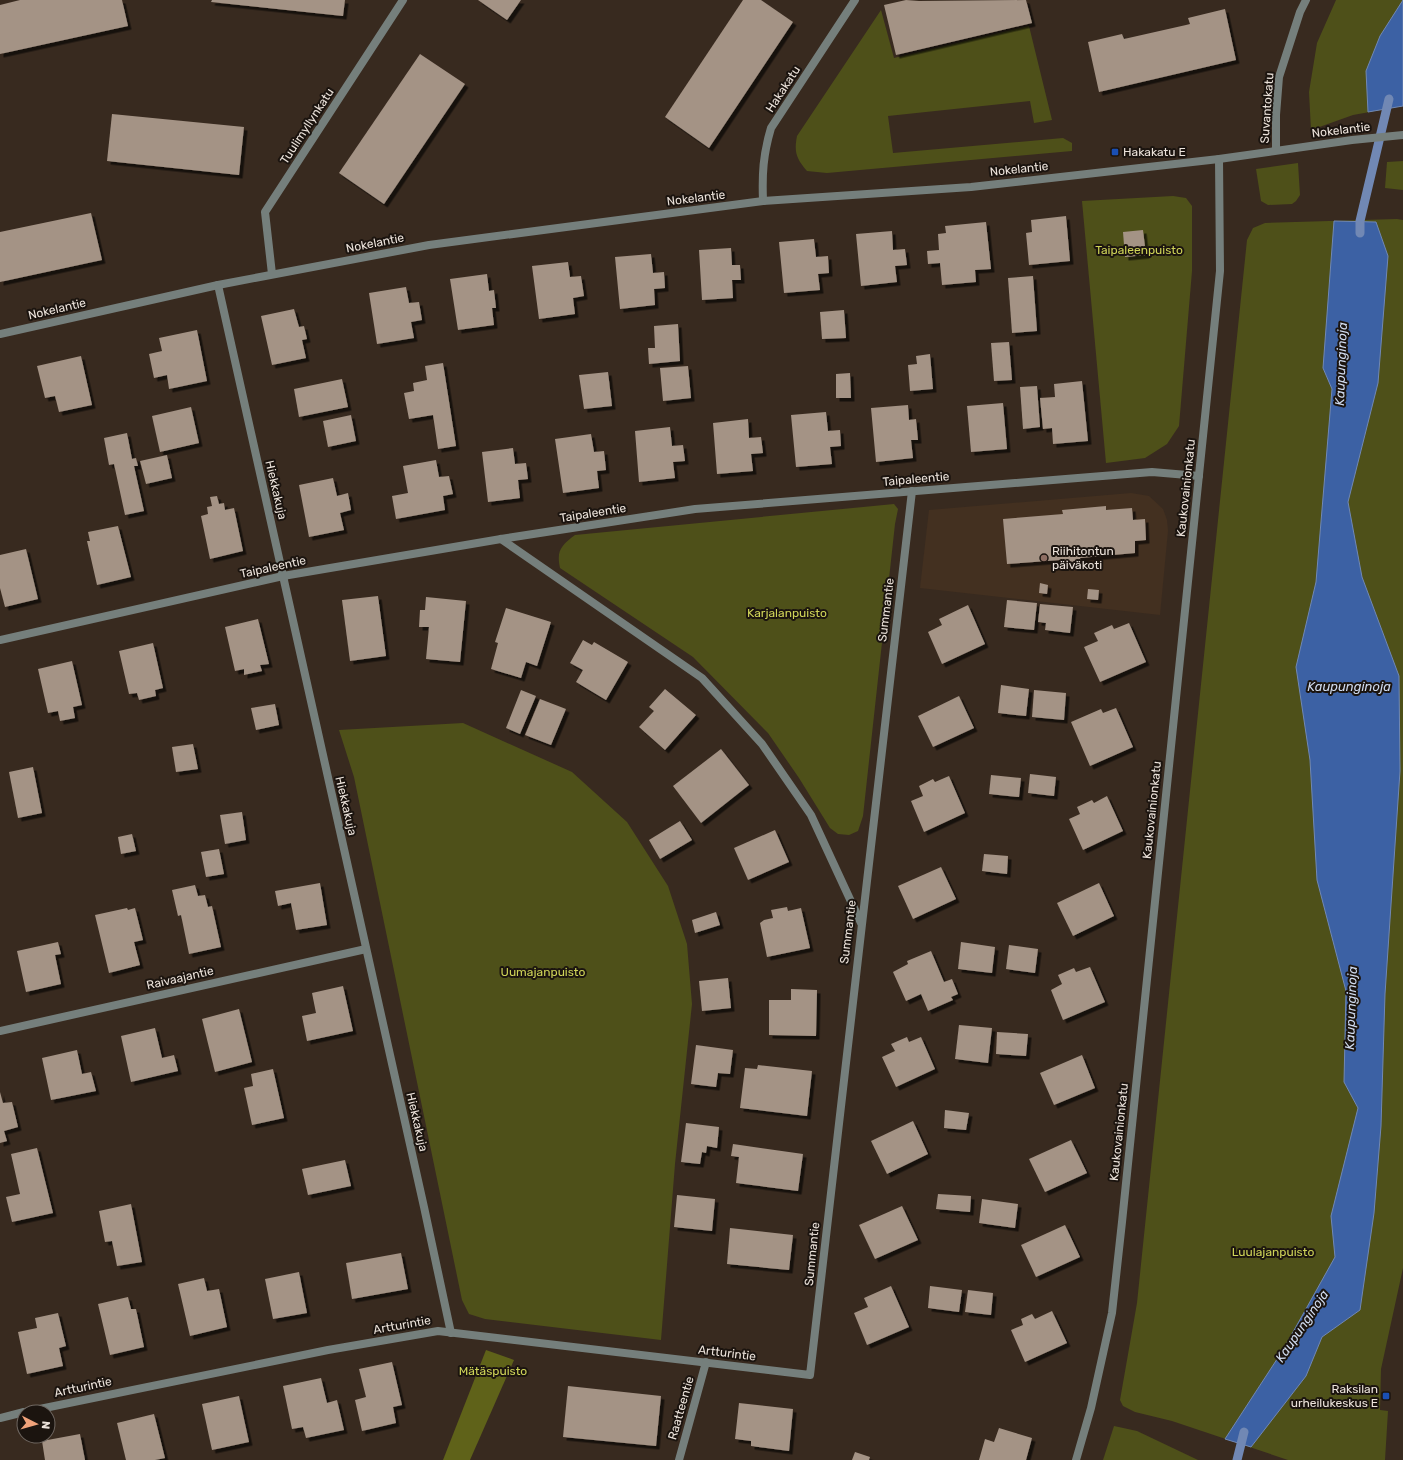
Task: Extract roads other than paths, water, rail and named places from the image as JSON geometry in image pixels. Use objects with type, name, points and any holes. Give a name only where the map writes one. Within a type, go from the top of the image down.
[{"type":"street","name":"Tuulimyllynkatu","points":[[272,274],[265,212],[403,0]]},
{"type":"street","name":"Hakakatu","points":[[763,202],[762,171],[764,151],[771,128],[855,0]]},
{"type":"street","name":"Suvantokatu","points":[[1276,150],[1276,115],[1279,77],[1300,12],[1306,0]]},
{"type":"street","name":"Nokelantie","points":[[0,334],[218,285],[429,244],[763,202],[970,187],[1403,135]]},
{"type":"street","name":"Kaukovainionkatu","points":[[1076,1460],[1091,1408],[1112,1313],[1220,271],[1219,158]]},
{"type":"street","name":"Hiekkakuja","points":[[218,285],[451,1332]]},
{"type":"street","name":"Taipaleentie","points":[[0,640],[283,576],[501,539],[695,509],[1152,472],[1199,476]]},
{"type":"street","name":"Summantie","points":[[810,1375],[912,491]]},
{"type":"street","points":[[501,539],[702,678],[762,744],[811,815],[861,924]]},
{"type":"street","name":"Raivaajantie","points":[[0,1031],[366,949]]},
{"type":"street","name":"Artturintie","points":[[56,1406],[328,1350],[438,1331],[810,1375]]},
{"type":"street","name":"Raatteentie","points":[[678,1460],[706,1362]]},
{"type":"street","name":"Artturintie","points":[[0,1418],[16,1414]]},
{"type":"water","points":[[1403,0],[1403,106],[1368,112],[1366,71],[1380,36]]},
{"type":"water","name":"Kaupunginoja","points":[[1334,221],[1376,222],[1388,256],[1378,383],[1348,502],[1362,577],[1399,676],[1400,771],[1385,994],[1381,1126],[1374,1213],[1360,1310],[1322,1337],[1306,1376],[1251,1447],[1225,1439],[1283,1350],[1335,1257],[1331,1216],[1358,1108],[1344,1082],[1346,991],[1317,880],[1310,760],[1296,667],[1316,582],[1332,389],[1323,368]]},
{"type":"waterway","name":"Kaupunginoja","points":[[1360,233],[1360,221],[1389,99]]},
{"type":"waterway","name":"Kaupunginoja","points":[[1237,1460],[1244,1432]]},
{"type":"place","name":"Hakakatu E","points":[[1115,152]]},
{"type":"place","name":"Riihitontun päiväkoti","points":[[1044,558]]},
{"type":"place","name":"Raksilan urheilukeskus E","points":[[1386,1396]]},
{"type":"park label","name":"Taipaleenpuisto","points":[[1139,250]]},
{"type":"park label","name":"Karjalanpuisto","points":[[787,613]]},
{"type":"park label","name":"Uumajanpuisto","points":[[543,972]]},
{"type":"park label","name":"Luulajanpuisto","points":[[1273,1252]]},
{"type":"park label","name":"Mätäspuisto","points":[[493,1371]]}]
